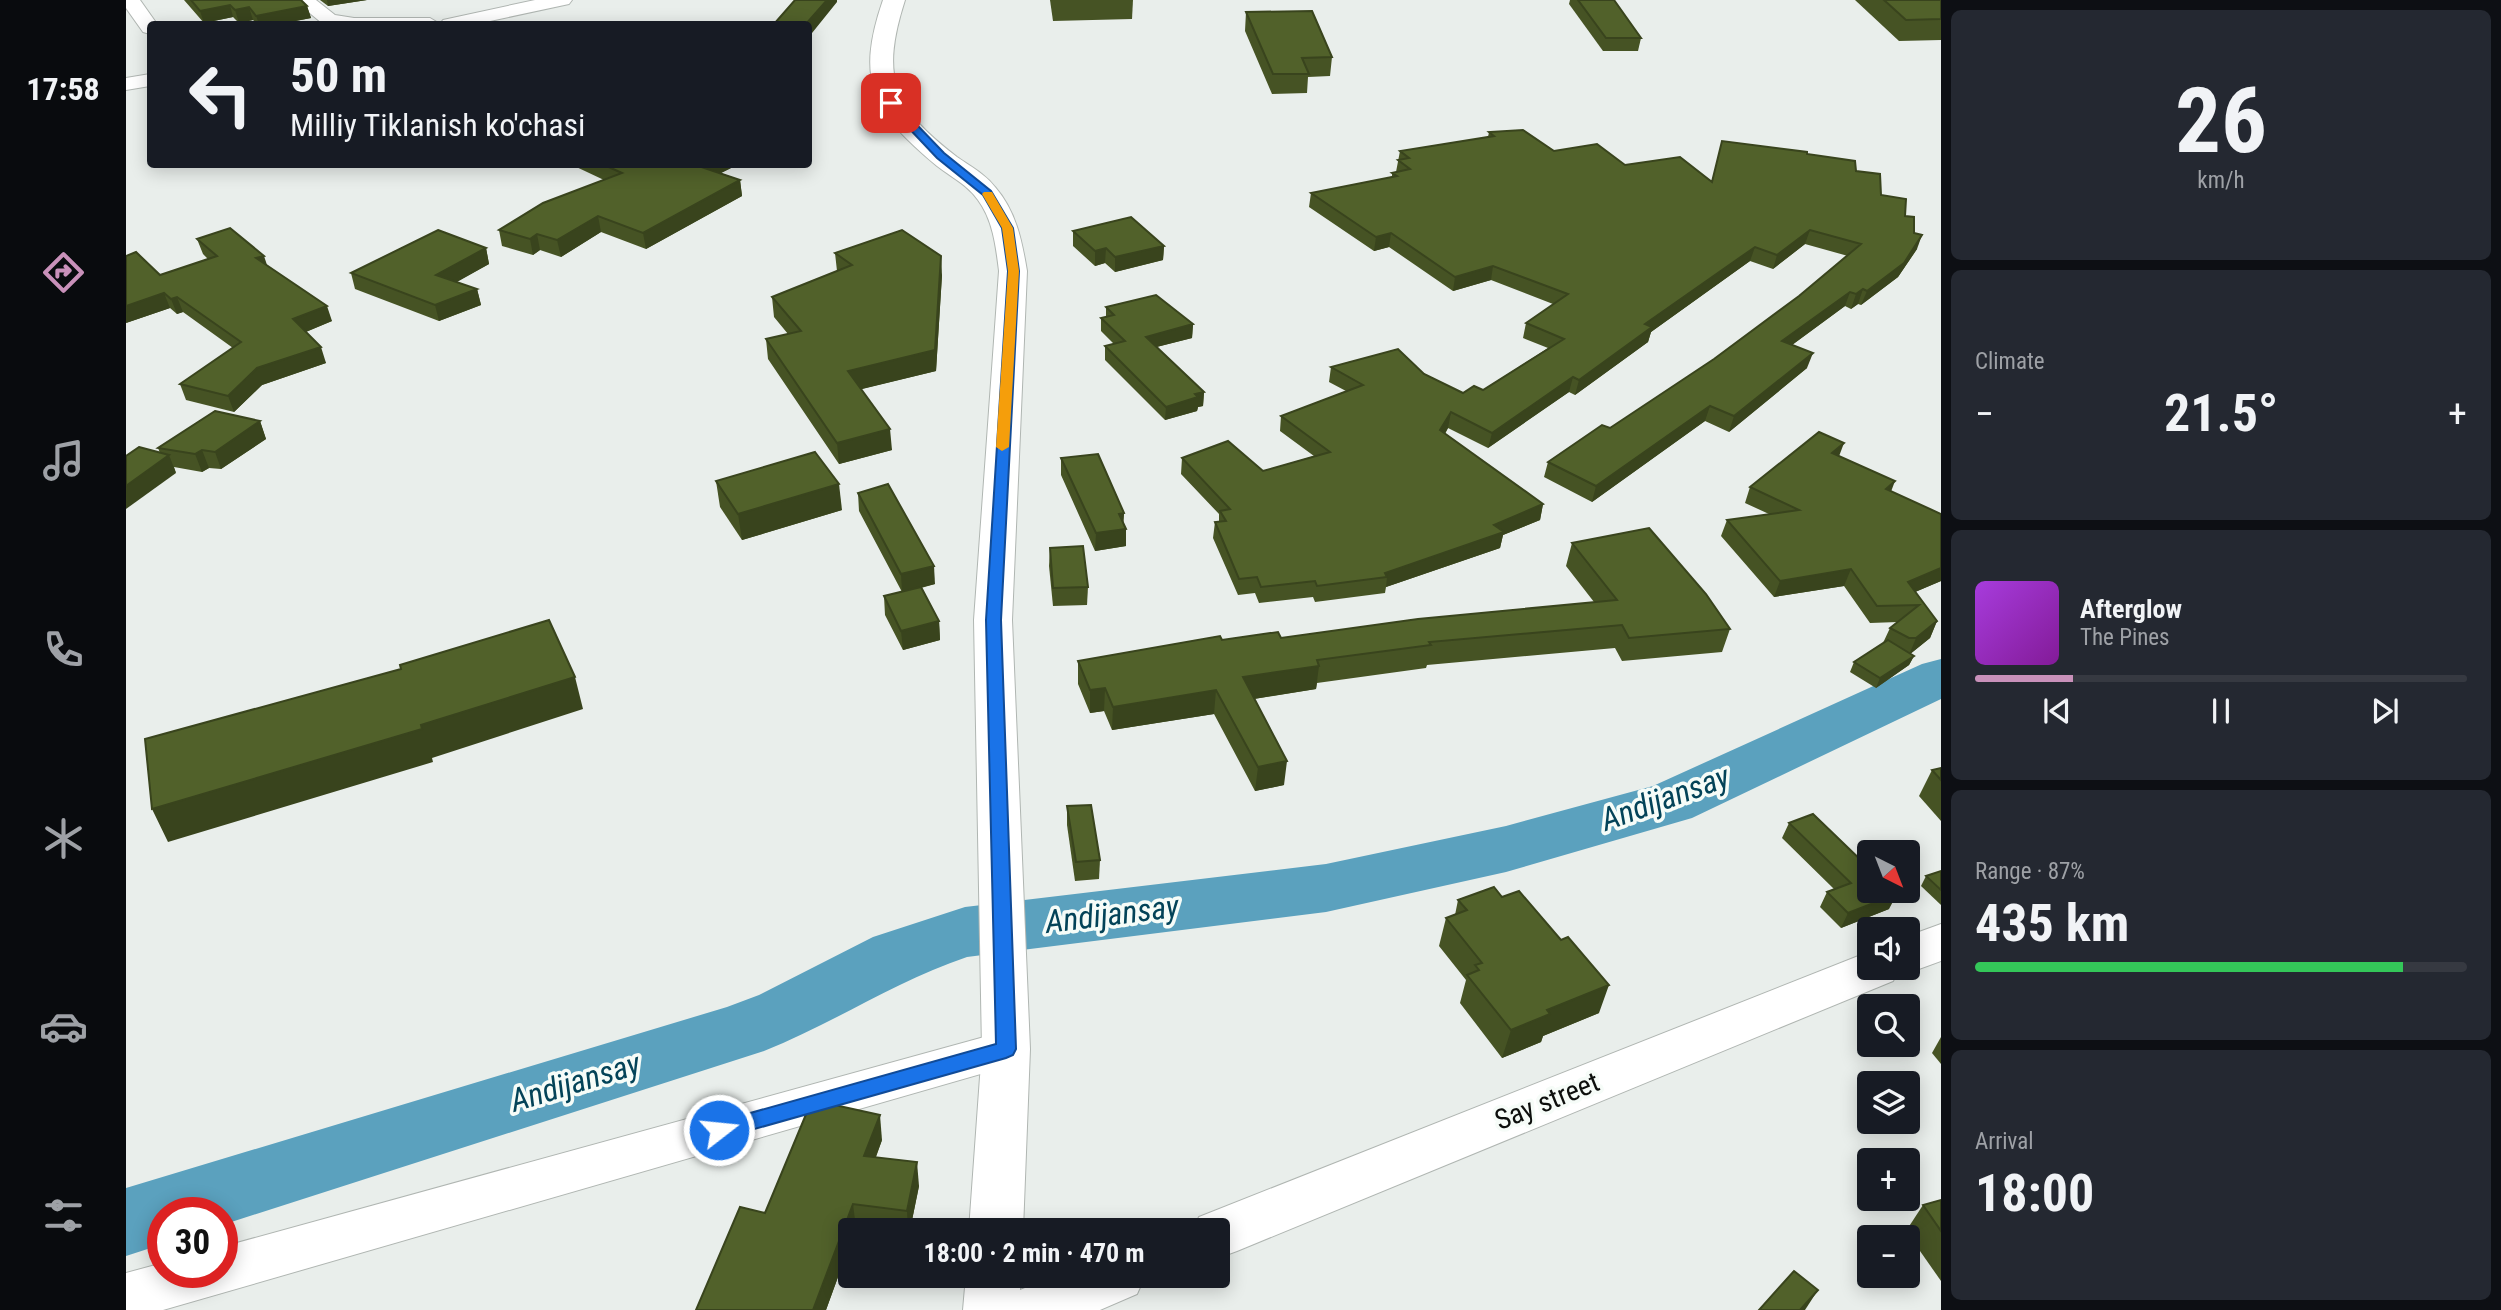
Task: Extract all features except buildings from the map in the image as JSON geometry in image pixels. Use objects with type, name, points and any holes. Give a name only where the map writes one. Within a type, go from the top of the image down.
[{"type":"main road","points":[[894,0],[884,25],[879,81],[891,103],[909,125],[987,194],[1007,228],[1013,271],[993,620],[1001,835],[1004,1028],[996,1218]]},
{"type":"main road","points":[[1920,950],[1941,942]]},
{"type":"main road","name":"Say street","points":[[1230,1229],[1857,976]]},
{"type":"main road","points":[[991,1310],[992,1288]]},
{"type":"main road","points":[[1037,1310],[1089,1288]]},
{"type":"street","points":[[130,0],[147,24]]},
{"type":"street","points":[[304,0],[329,20],[335,21]]},
{"type":"street","points":[[460,21],[523,3],[562,0]]},
{"type":"street","points":[[126,32],[147,33]]},
{"type":"street","points":[[126,83],[147,80]]},
{"type":"street","points":[[238,1265],[1004,1028]]},
{"type":"street","points":[[126,1297],[158,1288]]},
{"type":"waterway","name":"Andijansay","points":[[126,1222],[740,1031],[783,1014],[896,955],[965,932],[1326,888],[1506,849],[1671,803],[1941,677]]},
{"type":"slow traffic","points":[[988,194],[1007,228],[1013,271],[1002,447]]},
{"type":"route","points":[[719,1130],[1006,1049],[993,620],[1013,271],[1007,228],[987,194],[909,125],[891,103]]}]
